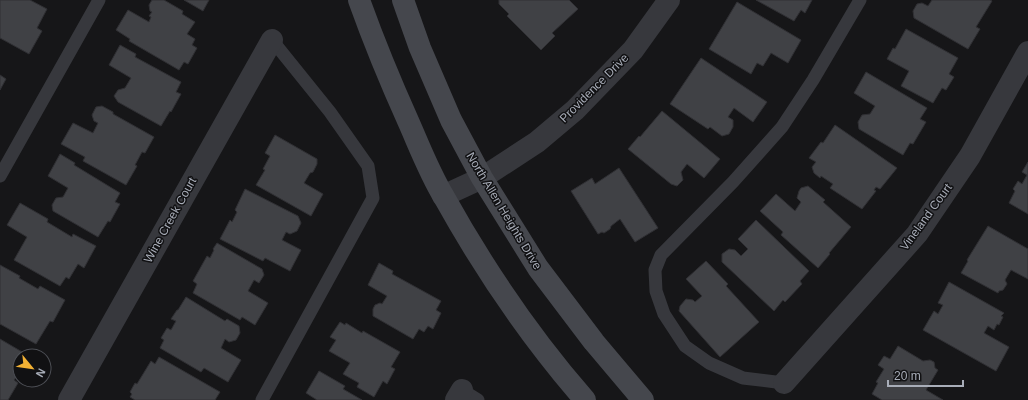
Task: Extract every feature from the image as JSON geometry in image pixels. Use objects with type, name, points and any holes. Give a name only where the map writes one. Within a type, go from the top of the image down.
[{"type":"main road","points":[[359,0],[380,59],[443,196],[498,285],[558,369],[585,400]]},
{"type":"main road","name":"North Allen Heights Drive","points":[[403,0],[420,48],[451,120],[482,178],[538,268],[594,342],[643,400]]},
{"type":"street","name":"Providence Drive","points":[[443,196],[482,178],[537,142],[576,110],[632,50],[669,0]]},
{"type":"street","name":"Wine Creek Court","points":[[69,400],[272,40]]},
{"type":"street","name":"Vineland Court","points":[[784,383],[917,234],[970,156],[1028,52]]},
{"type":"lane","points":[[0,176],[99,0]]},
{"type":"lane","points":[[784,383],[743,378],[709,363],[685,346],[664,314],[656,291],[655,270],[661,255],[733,182],[782,127],[813,80],[860,0]]},
{"type":"lane","points":[[262,400],[373,198],[368,166],[330,112],[272,40]]},
{"type":"building","points":[[0,0],[30,0],[47,9],[37,28],[42,31],[29,54],[0,38]]},
{"type":"building","points":[[152,0],[164,0],[183,11],[182,14],[195,22],[187,34],[195,39],[192,45],[197,48],[188,64],[184,62],[179,70],[129,41],[130,39],[116,30],[128,10],[149,22],[151,17],[149,16],[152,12],[150,11],[149,5]]},
{"type":"building","points":[[184,0],[209,0],[203,11]]},
{"type":"building","points":[[499,0],[569,0],[578,9],[552,33],[555,36],[541,50],[507,16],[509,14],[499,4]]},
{"type":"building","points":[[756,0],[812,0],[805,13],[801,10],[794,21]]},
{"type":"building","points":[[932,0],[992,1],[976,27],[980,29],[968,49],[914,18],[913,11],[917,4],[922,3],[928,6]]},
{"type":"building","points":[[737,2],[801,40],[788,63],[771,53],[763,66],[757,63],[751,74],[709,49]]},
{"type":"building","points":[[906,29],[958,58],[949,74],[954,77],[946,90],[942,88],[933,103],[901,86],[909,71],[887,59],[893,48],[895,49]]},
{"type":"building","points":[[120,45],[136,54],[135,57],[181,82],[176,92],[181,94],[161,126],[118,102],[114,96],[118,90],[125,88],[131,78],[109,65]]},
{"type":"building","points":[[701,58],[767,102],[753,122],[734,108],[728,117],[733,120],[733,127],[729,134],[722,136],[710,127],[708,129],[670,104]]},
{"type":"building","points":[[866,72],[927,108],[920,119],[926,122],[913,144],[910,143],[903,155],[859,129],[858,122],[862,115],[870,114],[875,106],[854,93]]},
{"type":"building","points":[[0,75],[6,79],[0,90]]},
{"type":"building","points":[[102,106],[113,112],[113,114],[154,137],[145,153],[142,152],[135,165],[137,166],[126,185],[83,161],[85,157],[61,144],[73,123],[93,133],[98,123],[94,121],[92,115],[96,107]]},
{"type":"building","points":[[662,111],[720,159],[704,178],[687,164],[681,172],[683,180],[677,186],[671,184],[628,149]]},
{"type":"building","points":[[835,125],[897,168],[880,189],[876,187],[874,190],[876,191],[862,209],[830,188],[833,184],[821,176],[820,178],[814,173],[812,167],[816,162],[809,158],[821,142],[823,143]]},
{"type":"building","points":[[275,135],[317,159],[317,164],[313,172],[310,173],[304,183],[323,194],[311,216],[256,185],[265,170],[263,169],[270,156],[265,153]]},
{"type":"building","points":[[60,154],[75,163],[74,165],[120,193],[115,202],[120,204],[110,222],[108,221],[98,237],[53,211],[52,205],[56,198],[63,197],[68,188],[48,176]]},
{"type":"building","points":[[1028,162],[1028,214],[1009,203],[1015,191],[1013,189],[1018,181],[1022,184],[1027,175],[1022,172]]},
{"type":"building","points":[[619,168],[658,228],[635,242],[620,219],[611,226],[610,229],[604,233],[602,232],[598,234],[571,191],[592,178],[595,184]]},
{"type":"building","points":[[808,186],[825,200],[823,202],[851,227],[818,268],[781,235],[783,232],[760,211],[776,194],[795,211],[801,202],[797,198],[799,191],[801,188]]},
{"type":"building","points":[[245,189],[298,216],[301,223],[297,231],[290,234],[286,232],[282,240],[301,250],[290,271],[265,258],[263,261],[220,239],[230,220],[232,222],[237,212],[235,210]]},
{"type":"building","points":[[20,203],[48,219],[47,222],[72,237],[73,234],[96,246],[84,268],[78,264],[69,279],[66,277],[60,286],[14,260],[27,237],[7,225]]},
{"type":"building","points":[[756,220],[809,271],[800,281],[802,284],[785,302],[783,300],[774,311],[722,262],[722,254],[729,249],[735,250],[741,256],[748,249],[738,239]]},
{"type":"building","points":[[988,226],[1028,249],[1028,279],[1011,270],[1005,280],[1007,284],[1003,290],[999,291],[998,293],[961,273],[968,261],[967,260]]},
{"type":"building","points":[[217,243],[262,269],[264,275],[259,283],[254,280],[248,291],[268,303],[255,325],[242,317],[240,320],[193,293],[197,284],[193,281],[207,256],[210,258]]},
{"type":"building","points":[[706,261],[728,284],[726,286],[759,322],[720,357],[679,311],[680,306],[686,299],[693,300],[695,302],[702,296],[686,279]]},
{"type":"building","points":[[379,263],[393,271],[392,274],[441,301],[436,310],[441,313],[433,329],[428,326],[424,332],[419,329],[413,339],[373,316],[373,309],[375,305],[380,303],[382,304],[387,296],[368,285]]},
{"type":"building","points":[[0,265],[20,276],[19,278],[38,289],[40,286],[65,300],[53,322],[50,321],[36,344],[0,324]]},
{"type":"building","points":[[949,282],[1004,313],[1001,316],[1003,317],[999,325],[997,324],[994,330],[988,326],[984,333],[1009,347],[996,371],[923,330],[934,311],[938,314],[943,305],[938,303]]},
{"type":"building","points":[[186,297],[225,321],[227,319],[239,326],[240,333],[236,340],[229,342],[225,339],[221,348],[241,360],[228,382],[204,368],[201,372],[160,348],[164,340],[161,338],[167,328],[171,330],[176,321],[171,319]]},
{"type":"building","points":[[340,322],[345,325],[346,323],[362,333],[363,331],[400,352],[391,367],[395,369],[387,384],[383,381],[374,397],[357,387],[359,383],[343,374],[350,363],[329,351],[336,340],[330,337]]},
{"type":"building","points":[[0,339],[15,348],[12,348],[12,388],[15,388],[8,400],[0,400]]},
{"type":"building","points":[[898,346],[923,361],[930,360],[934,362],[935,368],[938,370],[926,390],[943,400],[882,400],[872,394],[878,383],[876,382],[884,369],[878,365],[884,356],[890,359]]},
{"type":"building","points":[[159,357],[220,392],[215,400],[135,400],[130,397],[132,394],[130,392],[135,383],[137,384],[151,361],[155,364]]},
{"type":"building","points":[[319,371],[345,386],[343,389],[362,400],[317,400],[306,393]]}]
